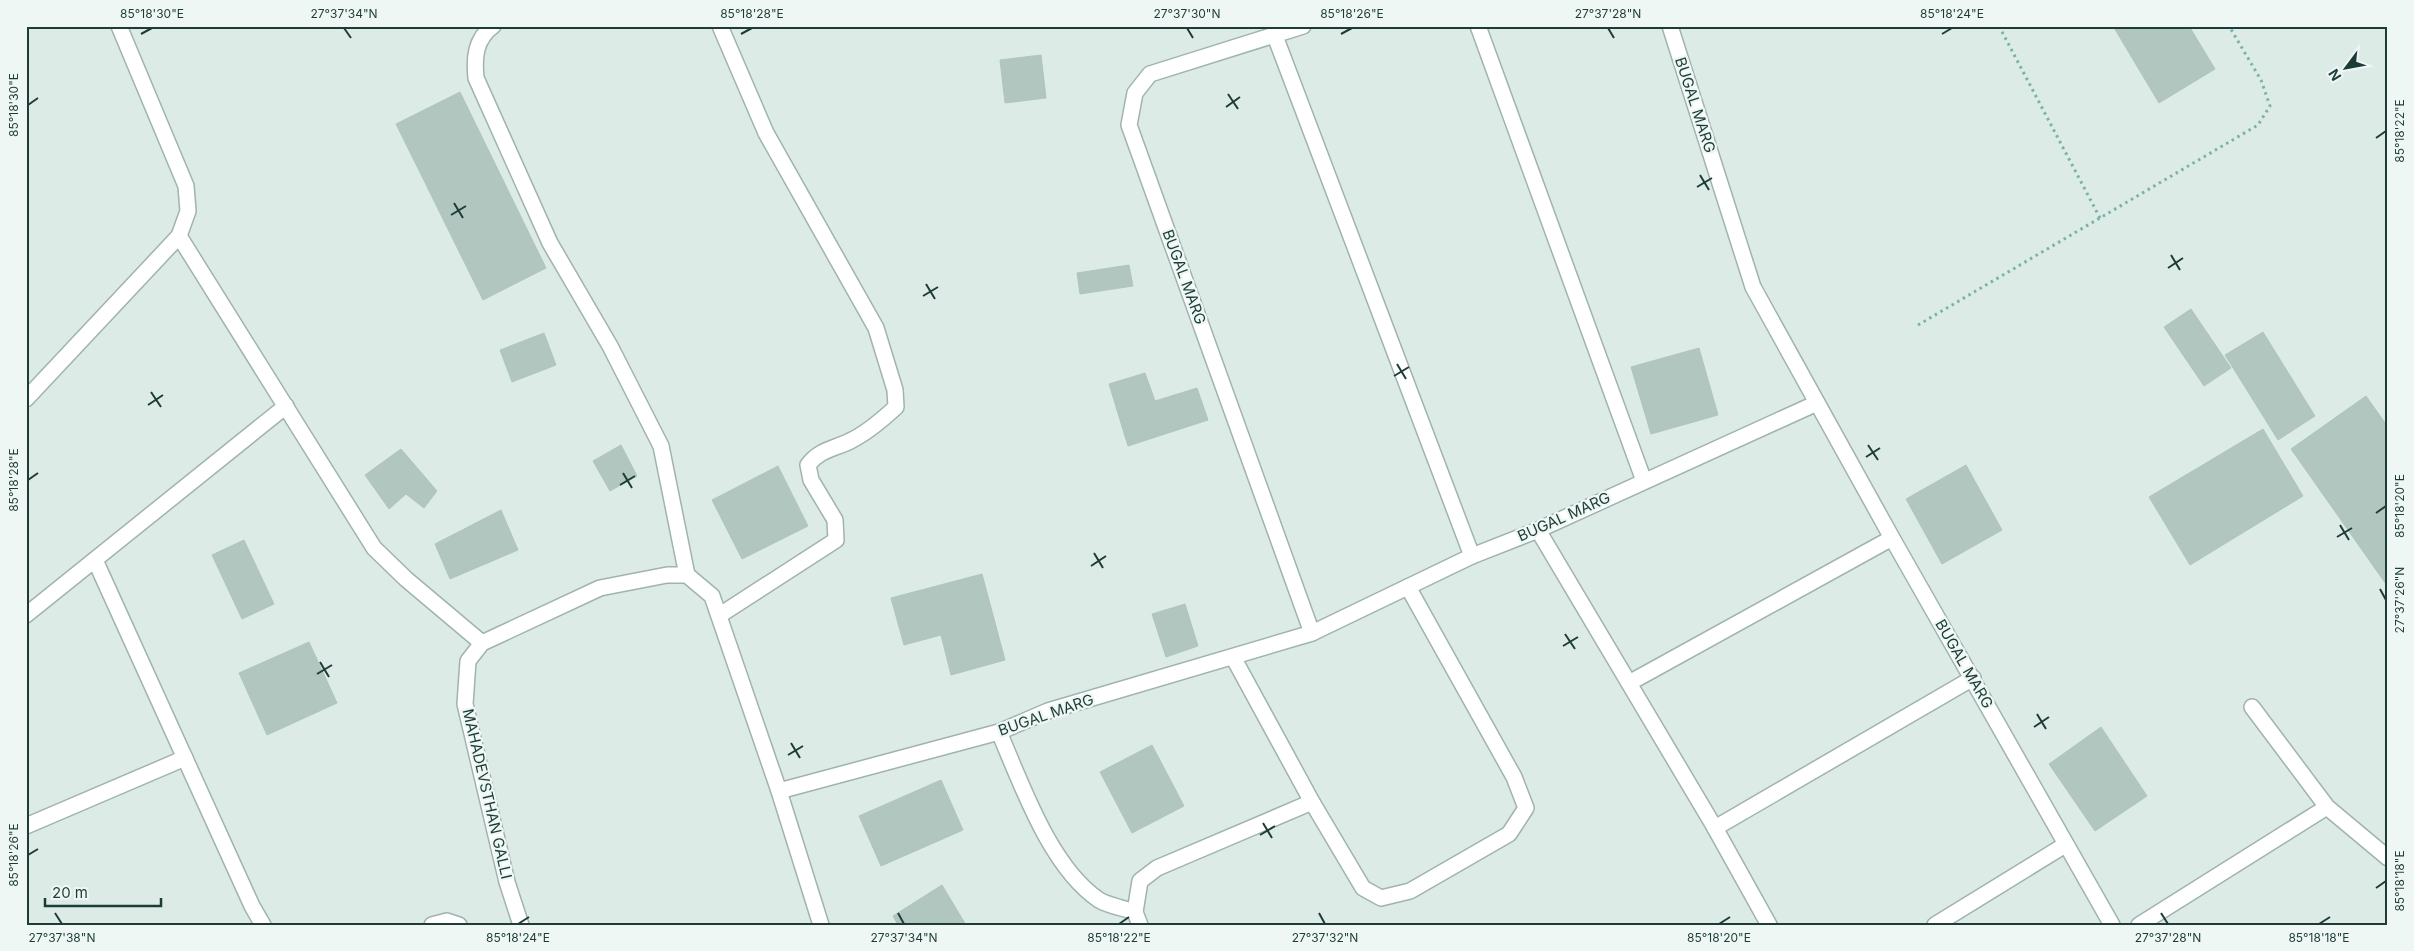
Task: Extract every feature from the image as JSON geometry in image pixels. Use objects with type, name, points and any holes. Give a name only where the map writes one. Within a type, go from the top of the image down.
[{"type":"street","points":[[26,399],[179,236],[188,211],[186,186],[120,26]]},
{"type":"street","points":[[494,26],[486,31],[474,54],[476,78],[550,243],[610,346],[661,446],[688,575],[712,596],[720,615],[779,791],[821,925]]},
{"type":"street","points":[[720,26],[766,133],[876,328],[895,390],[896,407],[853,440],[815,455],[808,464],[811,480],[835,520],[836,540],[720,615]]},
{"type":"street","name":"BUGAL MARG","points":[[1303,26],[1150,74],[1135,93],[1129,125],[1312,633]]},
{"type":"street","points":[[1478,26],[1644,481]]},
{"type":"street","name":"BUGAL MARG","points":[[1670,26],[1753,287],[1892,538],[2112,925]]},
{"type":"street","points":[[1275,36],[1472,556]]},
{"type":"street","points":[[179,236],[374,548],[406,579],[482,644]]},
{"type":"street","name":"BUGAL MARG","points":[[779,791],[999,732],[1048,711],[1312,633],[1472,556],[1538,530],[1817,403]]},
{"type":"street","points":[[26,615],[286,406]]},
{"type":"street","points":[[1538,530],[1715,828],[1769,925]]},
{"type":"street","points":[[1629,683],[1892,538]]},
{"type":"street","points":[[95,560],[184,758],[263,925]]},
{"type":"street","name":"MAHADEVSTHAN GALLI","points":[[521,925],[507,882],[465,704],[468,661],[482,644],[600,588],[667,575],[688,575]]},
{"type":"street","points":[[1232,657],[1312,802],[1363,888],[1381,898],[1410,891],[1509,834],[1526,808],[1514,777],[1408,586]]},
{"type":"street","points":[[1715,828],[1972,678]]},
{"type":"street","points":[[2252,707],[2327,807],[2388,858]]},
{"type":"street","points":[[999,732],[1038,822],[1073,877],[1100,901],[1138,918],[1140,881],[1157,868],[1312,802]]},
{"type":"street","points":[[26,826],[184,758]]},
{"type":"street","points":[[2139,925],[2327,807]]},
{"type":"street","points":[[1935,925],[2065,845]]},
{"type":"street","points":[[432,925],[447,921],[459,925]]},
{"type":"path","points":[[1999,26],[2100,218]]},
{"type":"path","points":[[1918,325],[2258,125],[2270,106],[2261,80],[2229,26]]},
{"type":"building","points":[[2113,26],[2189,26],[2215,69],[2159,103]]},
{"type":"building","points":[[1041,55],[1046,98],[1005,103],[1000,60]]},
{"type":"building","points":[[460,92],[546,268],[483,300],[396,124]]},
{"type":"building","points":[[1129,265],[1133,286],[1080,294],[1077,273]]},
{"type":"building","points":[[2191,309],[2231,368],[2204,386],[2164,327]]},
{"type":"building","points":[[2263,332],[2315,416],[2278,440],[2225,355]]},
{"type":"building","points":[[544,333],[556,365],[512,382],[500,350]]},
{"type":"building","points":[[1699,348],[1718,415],[1651,434],[1631,367]]},
{"type":"building","points":[[1145,373],[1155,401],[1197,388],[1208,420],[1128,446],[1109,384]]},
{"type":"building","points":[[2366,396],[2388,427],[2388,587],[2291,449]]},
{"type":"building","points":[[2263,429],[2303,496],[2190,565],[2149,497]]},
{"type":"building","points":[[621,445],[637,476],[610,491],[593,461]]},
{"type":"building","points":[[401,449],[437,491],[424,508],[406,494],[389,509],[365,475]]},
{"type":"building","points":[[1966,465],[2002,530],[1942,564],[1906,499]]},
{"type":"building","points":[[778,466],[808,526],[742,559],[712,500]]},
{"type":"building","points":[[501,510],[518,550],[450,579],[435,544]]},
{"type":"building","points":[[244,540],[274,604],[242,619],[212,555]]},
{"type":"building","points":[[982,574],[1005,660],[951,675],[941,635],[904,645],[891,598]]},
{"type":"building","points":[[1185,604],[1198,646],[1166,657],[1152,614]]},
{"type":"building","points":[[309,642],[337,703],[267,735],[239,673]]},
{"type":"building","points":[[2101,727],[2147,796],[2095,831],[2049,764]]},
{"type":"building","points":[[1152,745],[1184,806],[1132,833],[1100,772]]},
{"type":"building","points":[[941,780],[963,830],[881,866],[859,816]]},
{"type":"building","points":[[942,885],[966,925],[898,925],[893,916]]}]
